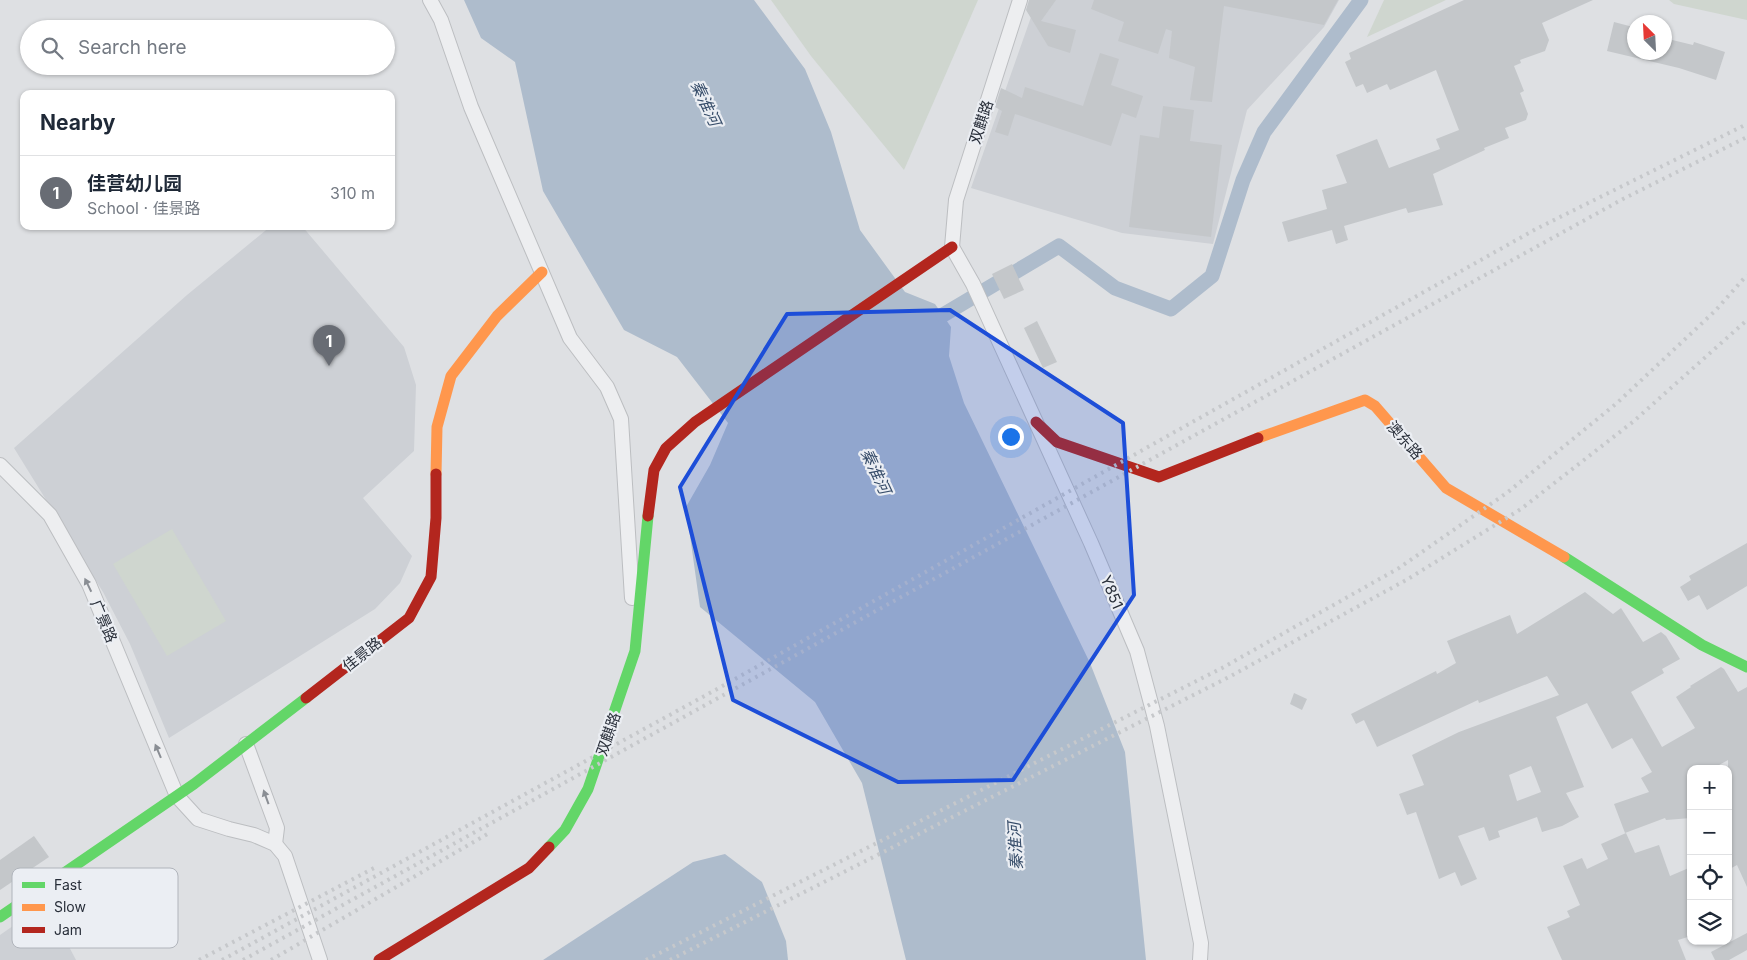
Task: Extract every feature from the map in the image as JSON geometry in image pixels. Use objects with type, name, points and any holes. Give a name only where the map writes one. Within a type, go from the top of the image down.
[{"type":"street","points":[[430,0],[441,20],[471,107],[570,338],[607,387],[621,419],[635,651]]},
{"type":"street","name":"双麒路","points":[[379,960],[529,868],[565,830],[588,789],[635,651],[643,552],[654,470],[666,448],[695,422],[952,247],[956,200],[1020,0]]},
{"type":"street","name":"Y851","points":[[952,247],[976,289],[1091,543],[1137,651],[1157,726],[1200,943],[1200,960]]},
{"type":"street","name":"佳景路","points":[[72,868],[177,796],[409,618],[431,576],[436,518],[437,427],[451,376],[497,316],[542,272]]},
{"type":"street","name":"澳东路","points":[[1036,422],[1057,442],[1158,477],[1232,447],[1365,400],[1375,406],[1446,488],[1603,580],[1702,645],[1747,667]]},
{"type":"street","name":"广景路","points":[[0,464],[50,515],[89,584],[177,796],[198,819],[228,830],[254,835],[275,844]]},
{"type":"street","points":[[246,744],[277,828],[275,844],[286,856],[320,960]]},
{"type":"street","name":"佳景路","points":[[0,917],[12,909]]},
{"type":"highlighted area","points":[[950,310],[1123,423],[1134,595],[1013,780],[898,782],[733,700],[680,487],[787,314]]},
{"type":"shaded area","points":[[771,0],[978,0],[904,170],[811,56]]},
{"type":"shaded area","points":[[1037,0],[1339,0],[1324,27],[1247,110],[1213,244],[1122,233],[971,188]]},
{"type":"shaded area","points":[[1384,0],[1446,0],[1367,37]]},
{"type":"shaded area","points":[[1669,0],[1747,0],[1747,20],[1674,4]]},
{"type":"shaded area","points":[[266,230],[305,230],[404,347],[416,385],[414,451],[363,498],[412,556],[400,583],[375,609],[169,738],[130,644],[103,592],[14,448],[187,295]]},
{"type":"shaded area","points":[[172,529],[226,621],[167,656],[113,564]]},
{"type":"shaded area","points":[[12,927],[12,948],[70,948],[76,960],[0,960],[0,935]]},
{"type":"water","name":"秦淮河","points":[[464,0],[754,0],[805,69],[831,132],[860,230],[905,292],[935,304],[951,327],[949,356],[964,403],[1090,663],[1125,752],[1146,960],[906,960],[862,783],[815,702],[700,607],[686,507],[710,465],[728,423],[677,357],[624,330],[543,191],[515,62],[481,38]]},
{"type":"water","points":[[725,854],[762,882],[786,941],[788,960],[543,960],[693,862]]},
{"type":"building","points":[[1029,0],[1056,0],[1041,21],[1076,30],[1070,53],[1048,46],[1026,10]]},
{"type":"building","points":[[1094,0],[1338,0],[1324,25],[1224,6],[1212,102],[1190,100],[1195,67],[1169,58],[1172,31],[1166,29],[1158,54],[1118,41],[1124,22],[1091,9]]},
{"type":"building","points":[[1464,0],[1593,0],[1542,23],[1549,40],[1545,51],[1520,60],[1521,63],[1514,66],[1524,91],[1520,93],[1528,114],[1526,120],[1505,128],[1509,138],[1484,148],[1485,150],[1433,174],[1443,205],[1408,213],[1406,208],[1344,226],[1348,240],[1336,244],[1332,230],[1288,242],[1282,222],[1327,209],[1322,190],[1347,183],[1336,155],[1377,139],[1389,168],[1440,149],[1436,139],[1459,130],[1436,70],[1390,90],[1387,84],[1367,93],[1363,84],[1356,87],[1345,62],[1351,59],[1349,53]]},
{"type":"building","points":[[1614,22],[1627,25],[1627,56],[1607,51]]},
{"type":"building","points":[[1672,40],[1693,45],[1694,42],[1725,52],[1716,80],[1679,68],[1645,60],[1672,60]]},
{"type":"building","points":[[1100,53],[1119,59],[1111,85],[1143,96],[1136,118],[1122,113],[1111,146],[1015,114],[1008,136],[995,132],[1002,111],[995,107],[1001,88],[1022,98],[1025,87],[1083,106]]},
{"type":"building","points":[[1163,106],[1194,110],[1190,141],[1222,145],[1211,237],[1129,227],[1140,135],[1159,138]]},
{"type":"building","points":[[1012,264],[1024,290],[1004,299],[992,274]]},
{"type":"building","points":[[1037,321],[1057,362],[1043,368],[1024,328]]},
{"type":"building","points":[[1747,543],[1747,586],[1707,610],[1699,595],[1688,601],[1680,587],[1691,580],[1689,576]]},
{"type":"building","points":[[1585,592],[1613,614],[1621,608],[1643,642],[1661,632],[1666,636],[1680,659],[1662,669],[1664,673],[1631,692],[1662,747],[1695,728],[1676,697],[1690,686],[1721,667],[1738,692],[1747,687],[1747,887],[1737,865],[1732,868],[1732,765],[1728,765],[1728,760],[1719,765],[1687,765],[1687,818],[1666,820],[1665,818],[1625,833],[1614,804],[1649,792],[1641,778],[1652,772],[1632,738],[1612,749],[1587,703],[1556,717],[1584,787],[1566,793],[1579,817],[1562,826],[1542,832],[1537,817],[1498,831],[1500,837],[1489,841],[1484,827],[1458,836],[1477,879],[1461,886],[1455,872],[1439,879],[1416,812],[1407,815],[1399,794],[1424,785],[1412,755],[1459,732],[1559,695],[1547,676],[1479,703],[1478,700],[1377,747],[1364,720],[1356,724],[1351,714],[1436,671],[1437,674],[1456,663],[1447,641],[1510,615],[1517,634]],"holes":[[[1531,766],[1541,792],[1517,801],[1509,775]]]},
{"type":"building","points":[[1294,693],[1307,699],[1302,710],[1290,704]]},
{"type":"building","points":[[1626,833],[1635,853],[1659,845],[1670,876],[1687,869],[1687,937],[1678,940],[1686,960],[1562,960],[1547,927],[1570,917],[1567,911],[1580,905],[1563,866],[1582,858],[1587,869],[1608,859],[1601,844]]},
{"type":"building","points":[[34,836],[49,857],[33,868],[12,868],[12,882],[0,890],[0,860]]},
{"type":"building","points":[[1747,933],[1747,950],[1729,960],[1715,960],[1711,952],[1724,945],[1732,945],[1732,941]]},
{"type":"waterway","points":[[943,315],[1059,246],[1115,288],[1171,309],[1212,276],[1243,180],[1264,132],[1361,0]]},
{"type":"railway","points":[[222,960],[719,688],[1536,229],[1747,124]]},
{"type":"railway","points":[[243,960],[1623,199],[1747,137]]},
{"type":"railway","points":[[646,960],[1222,668],[1399,568],[1508,492],[1617,403],[1715,311],[1747,275]]},
{"type":"railway","points":[[670,960],[1229,677],[1408,579],[1521,509],[1634,421],[1747,320]]},
{"type":"railway","points":[[271,960],[489,833]]},
{"type":"railway","points":[[199,960],[376,867]]},
{"type":"traffic: fast","points":[[549,847],[565,830],[588,789],[635,651],[648,516]]},
{"type":"traffic: fast","points":[[1564,557],[1702,645],[1747,667]]},
{"type":"traffic: fast","points":[[71,868],[194,784],[306,698]]},
{"type":"traffic: fast","points":[[0,917],[12,909]]},
{"type":"traffic: slow","points":[[436,474],[437,427],[451,376],[497,316],[542,272]]},
{"type":"traffic: slow","points":[[1258,438],[1365,400],[1375,406],[1446,488],[1564,557]]},
{"type":"traffic: jam","points":[[648,516],[654,470],[666,448],[695,422],[952,247]]},
{"type":"traffic: jam","points":[[1036,422],[1057,442],[1159,477],[1258,438]]},
{"type":"traffic: jam","points":[[306,698],[409,618],[431,577],[436,518],[436,474]]},
{"type":"traffic: jam","points":[[379,960],[529,868],[549,847]]},
{"type":"place","name":"佳营幼儿园","points":[[329,366]]}]
